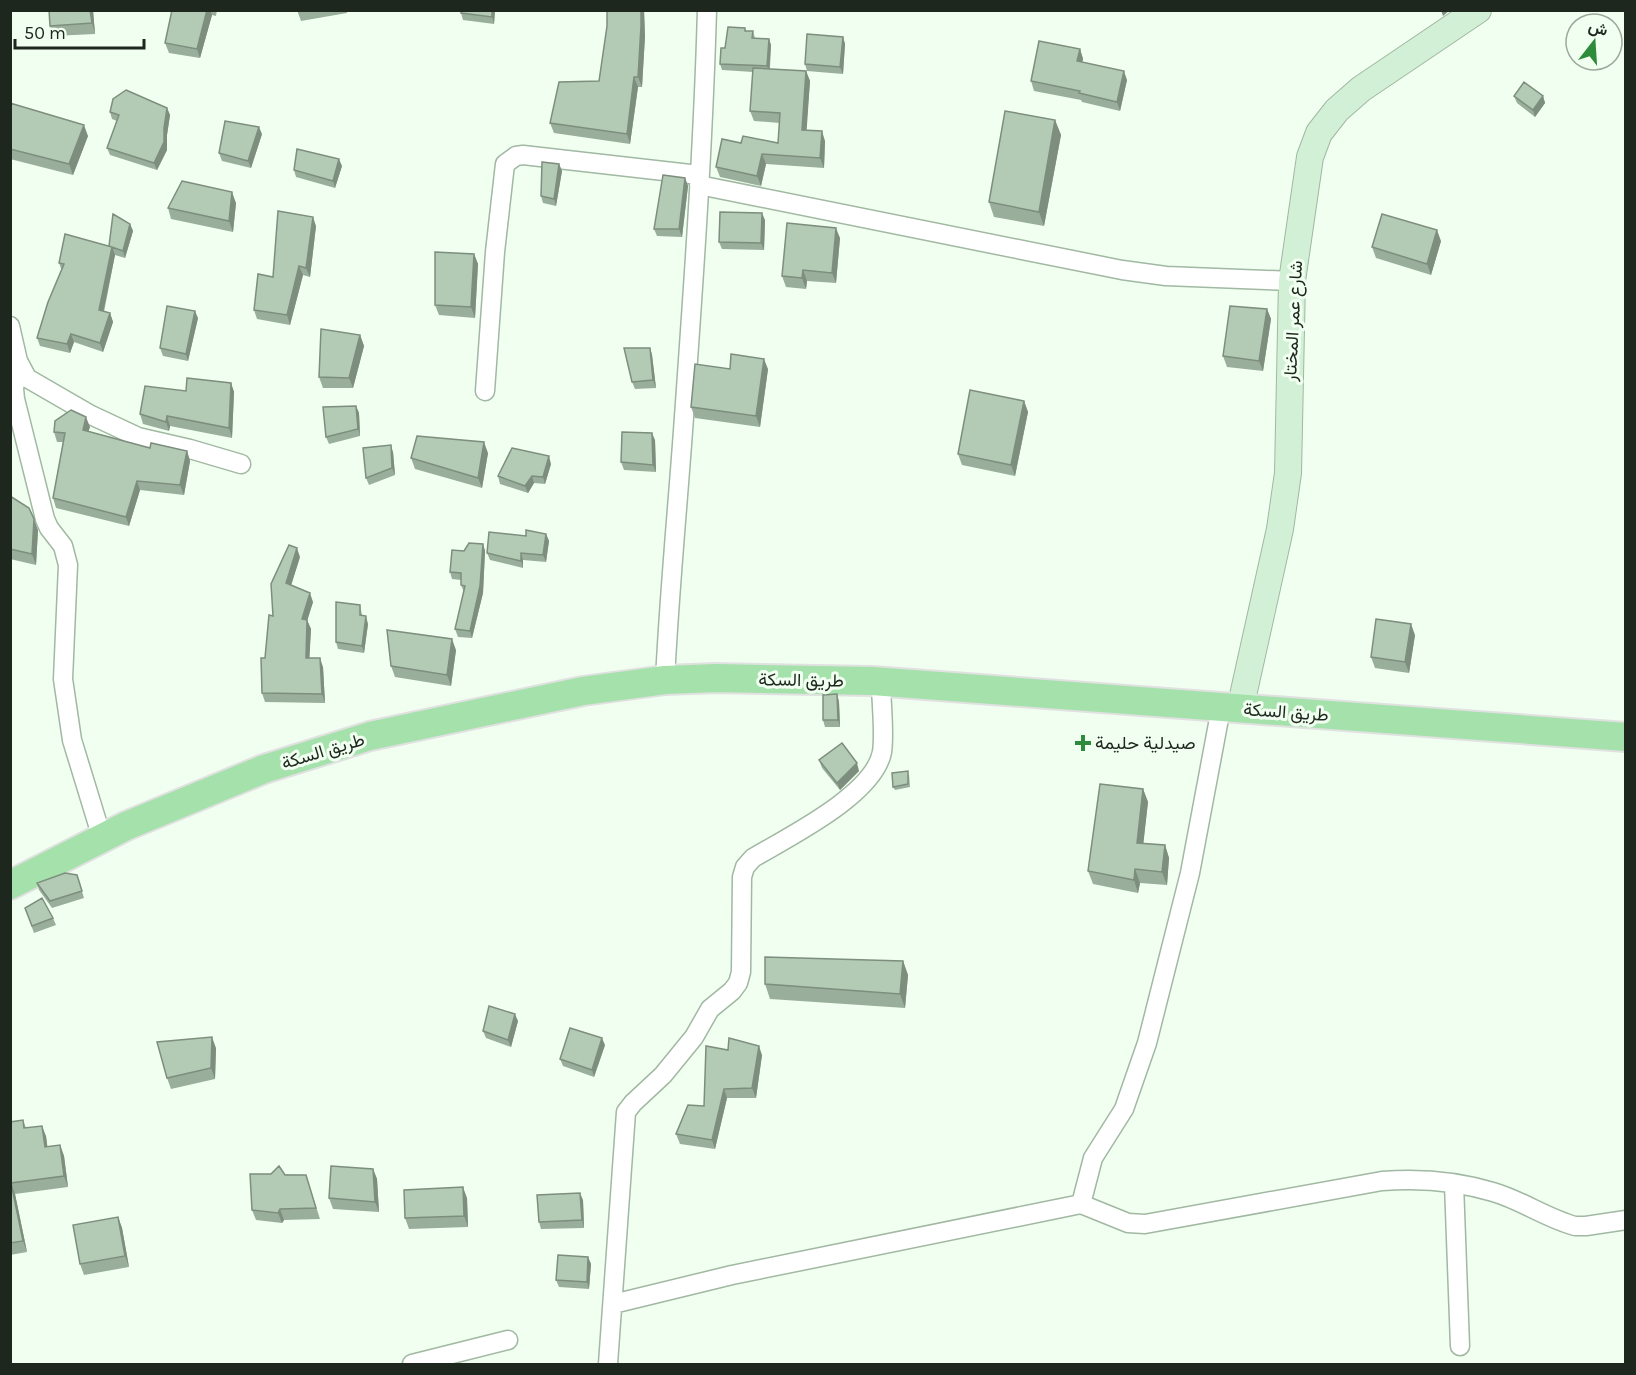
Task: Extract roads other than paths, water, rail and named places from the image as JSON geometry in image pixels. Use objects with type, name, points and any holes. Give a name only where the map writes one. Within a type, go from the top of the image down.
[{"type":"main road","name":"طريق السكة","points":[[10,885],[126,826],[264,769],[370,736],[584,691],[665,680],[716,678],[881,682],[1626,737]]},
{"type":"street","points":[[665,680],[669,593],[704,111],[707,10]]},
{"type":"street","name":"شارع عمر المختار","points":[[1230,708],[1280,529],[1287,473],[1292,280],[1310,157],[1319,133],[1337,110],[1361,90],[1478,10]]},
{"type":"street","points":[[485,391],[495,252],[505,164],[516,156],[523,155],[699,180],[1122,270],[1166,276],[1292,280]]},
{"type":"street","points":[[10,326],[18,361],[27,378],[91,415],[138,437],[241,464]]},
{"type":"street","points":[[18,361],[14,381],[15,399],[45,519],[63,546],[68,565],[63,679],[72,740],[102,838]]},
{"type":"street","points":[[608,1365],[626,1112],[633,1102],[663,1075],[688,1045],[710,1009],[738,983],[741,972],[742,877],[745,867],[753,858],[827,813],[873,774],[882,751],[881,682]]},
{"type":"street","points":[[1081,1204],[1094,1158],[1124,1109],[1147,1043],[1230,708]]},
{"type":"street","points":[[613,1304],[732,1275],[1081,1204],[1128,1223],[1144,1224],[1382,1181],[1406,1179],[1454,1184],[1494,1192],[1575,1226],[1626,1220]]},
{"type":"street","points":[[1454,1184],[1460,1346]]},
{"type":"street","points":[[412,1365],[508,1340]]},
{"type":"place","name":"صيدلية حليمة","points":[[1083,743]]}]
